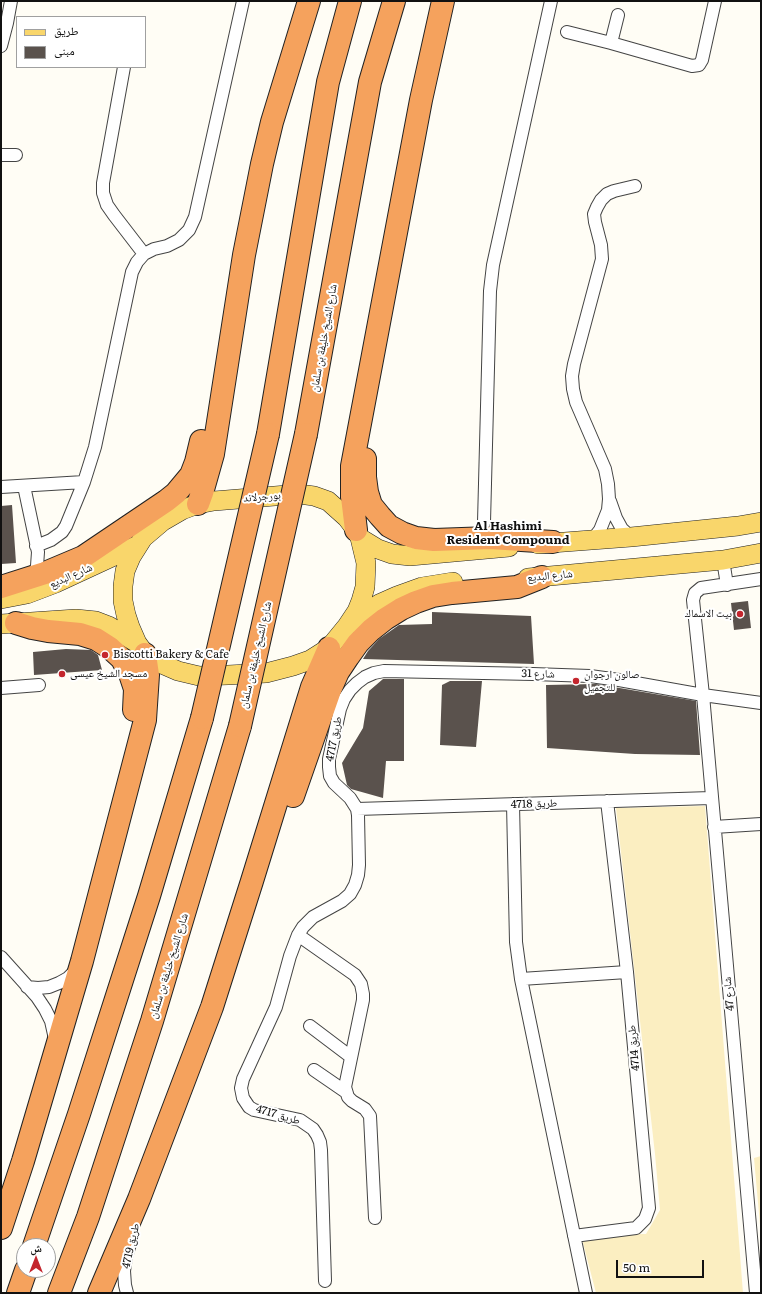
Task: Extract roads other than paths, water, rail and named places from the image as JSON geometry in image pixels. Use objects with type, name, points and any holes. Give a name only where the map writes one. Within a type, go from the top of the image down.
[{"type":"highway","points":[[198,504],[212,454],[244,255],[262,164],[309,1]]},
{"type":"highway","points":[[37,1238],[79,1114],[149,896],[202,718],[268,434],[328,82],[350,1]]},
{"type":"highway","name":"شارع الشيخ خليفة بن سلمان","points":[[60,1293],[88,1217],[152,1021],[240,726],[306,434],[370,82],[394,1]]},
{"type":"highway","points":[[358,534],[352,497],[352,466],[421,100],[443,1]]},
{"type":"highway","points":[[1,587],[33,578],[83,557],[176,493],[191,475],[196,462],[209,398],[218,378],[225,369]]},
{"type":"highway","points":[[370,371],[373,385],[365,460],[365,477],[367,492],[371,504],[390,526],[402,534],[416,538],[434,540],[484,533],[553,542]]},
{"type":"highway","points":[[252,881],[266,863],[278,838],[330,690],[342,667],[358,643],[385,619],[416,602],[433,596],[452,592],[517,586],[542,577]]},
{"type":"highway","points":[[8,623],[48,631],[80,634],[96,639],[110,648],[122,659],[130,674],[135,689],[135,705],[128,752],[128,784]]},
{"type":"highway","points":[[99,1293],[139,1199],[212,1007],[312,687],[328,648]]},
{"type":"highway","points":[[1,1228],[23,1161],[82,961],[144,721],[148,676],[141,649]]},
{"type":"highway","points":[[18,1293],[23,1278]]},
{"type":"main road","name":"بورجرلاند","points":[[299,494],[314,496],[328,501],[338,509],[347,518],[358,534],[366,563],[365,588],[356,611],[347,626],[328,648],[310,660],[293,666],[266,673],[228,675],[199,676],[178,671],[162,664],[141,649],[126,615],[123,601],[123,586],[125,571],[130,557],[143,538],[163,521],[182,510],[198,504],[214,501],[299,494]]},
{"type":"main road","points":[[358,534],[378,549],[392,554],[410,556],[553,542],[631,537],[738,526],[761,522]]},
{"type":"main road","name":"شارع البديع","points":[[1,599],[27,594],[56,583],[138,545]]},
{"type":"main road","name":"شارع البديع","points":[[347,626],[380,604],[397,596],[422,587],[448,582],[542,577],[723,560],[761,553]]},
{"type":"main road","points":[[8,623],[76,619],[96,621],[110,626],[141,649]]},
{"type":"street","points":[[1,46],[11,1]]},
{"type":"street","points":[[37,549],[62,532],[66,526],[84,482],[95,447],[132,272],[137,262],[144,254],[179,240],[189,230],[195,217],[243,1]]},
{"type":"street","points":[[484,533],[490,292],[493,265],[551,1]]},
{"type":"street","points":[[567,32],[692,66],[698,65],[702,60],[715,1]]},
{"type":"street","points":[[612,43],[618,15]]},
{"type":"street","points":[[124,68],[103,183],[103,193],[107,205],[144,254]]},
{"type":"street","points":[[1,155],[16,156]]},
{"type":"street","points":[[593,539],[600,530],[608,510],[608,484],[605,469],[576,402],[572,376],[602,259],[601,245],[594,214],[601,200],[607,194],[635,186]]},
{"type":"street","points":[[1,487],[84,482]]},
{"type":"street","points":[[24,486],[37,549],[37,566],[33,578]]},
{"type":"street","points":[[609,500],[622,529],[631,537]]},
{"type":"street","points":[[37,549],[49,561],[63,566]]},
{"type":"street","points":[[723,560],[727,585]]},
{"type":"street","name":"شارع 47","points":[[756,1293],[694,597],[695,593],[701,588],[761,579]]},
{"type":"street","name":"شارع 31","points":[[384,671],[590,676],[761,703]]},
{"type":"street","name":"طريق 4717","points":[[325,1281],[321,1150],[317,1135],[313,1129],[300,1120],[254,1110],[243,1098],[241,1088],[246,1073],[276,1007],[290,956],[298,935],[303,927],[313,917],[342,901],[350,894],[355,885],[359,865],[357,809],[350,798],[334,783],[330,776],[329,759],[340,708],[344,699],[350,690],[361,680],[374,673],[384,671]]},
{"type":"street","points":[[1,688],[38,685]]},
{"type":"street","name":"طريق 4718","points":[[357,809],[711,798]]},
{"type":"street","name":"طريق 4714","points":[[574,1236],[636,1228],[645,1219],[649,1208],[627,972],[607,801]]},
{"type":"street","points":[[513,804],[516,942],[521,980],[586,1293]]},
{"type":"street","points":[[714,827],[761,824]]},
{"type":"street","points":[[298,935],[356,975],[361,984],[363,1000],[345,1082],[346,1092]]},
{"type":"street","points":[[1,958],[37,997],[45,1009],[51,1021],[55,1035],[56,1048]]},
{"type":"street","points":[[27,987],[48,987],[59,983],[68,978],[82,961]]},
{"type":"street","points":[[521,980],[627,972]]},
{"type":"street","points":[[310,1026],[351,1057]]},
{"type":"street","points":[[314,1070],[346,1092],[352,1101],[366,1109],[370,1116],[375,1218]]},
{"type":"street","name":"طريق 4719","points":[[127,1293],[124,1271],[126,1257],[133,1238],[137,1219],[139,1199]]},
{"type":"place","name":"بيت الاسماك","points":[[740,614]]},
{"type":"place","name":"Biscotti Bakery & Cafe","points":[[105,655]]},
{"type":"place","name":"مسجد الشيخ عيسى","points":[[62,674]]},
{"type":"place","name":"صالون ارجوان للتجميل","points":[[576,681]]},
{"type":"district","name":"Al Hashimi Resident Compound","points":[[508,533]]}]
